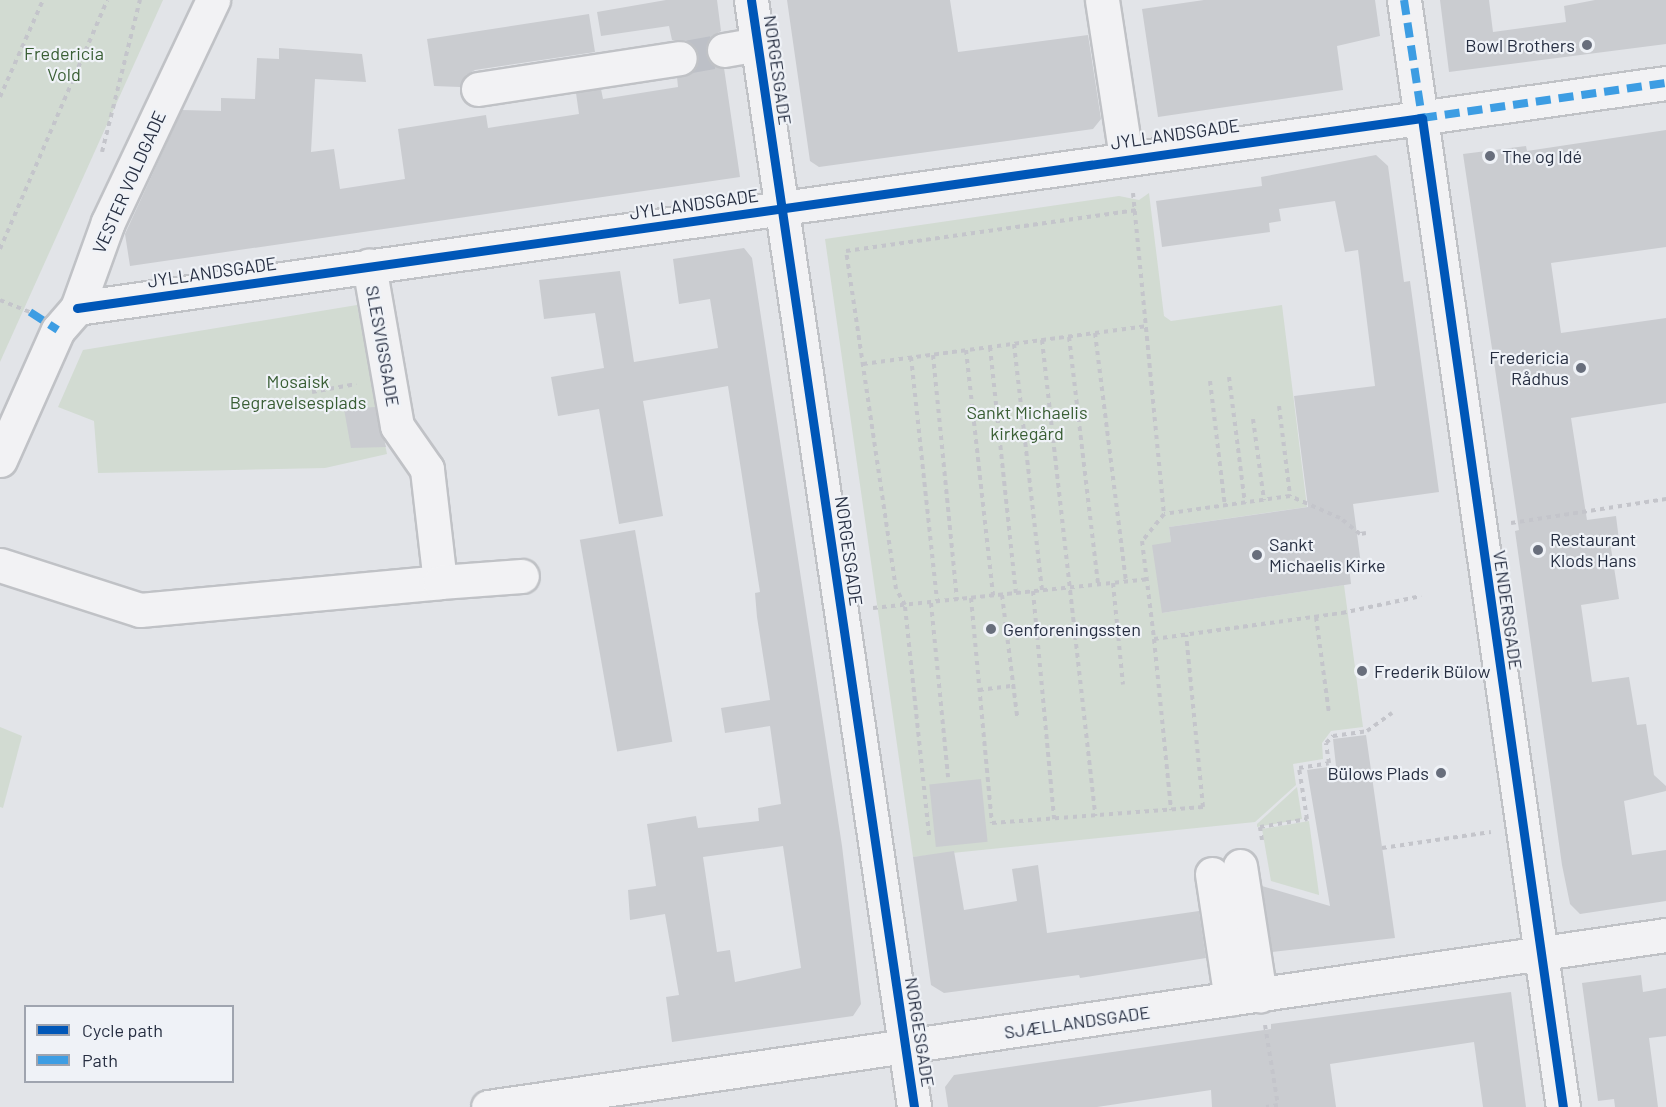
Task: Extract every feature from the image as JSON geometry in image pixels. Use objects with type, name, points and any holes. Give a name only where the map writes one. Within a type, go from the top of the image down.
[{"type":"street","name":"VESTER VOLDGADE","points":[[0,460],[58,330],[77,308],[108,222],[213,0]]},
{"type":"street","name":"NORGESGADE","points":[[751,0],[914,1107]]},
{"type":"street","points":[[1102,0],[1126,157]]},
{"type":"street","name":"VENDERSGADE","points":[[1404,0],[1563,1107]]},
{"type":"street","points":[[724,50],[758,44]]},
{"type":"street","points":[[478,89],[680,58]]},
{"type":"street","name":"JYLLANDSGADE","points":[[77,308],[1126,157],[1666,83]]},
{"type":"street","name":"SLESVIGSGADE","points":[[369,266],[398,426],[427,469],[440,582]]},
{"type":"street","points":[[0,565],[140,610],[522,576]]},
{"type":"street","points":[[1239,863],[1246,997]]},
{"type":"street","name":"SJÆLLANDSGADE","points":[[488,1107],[1666,935]]},
{"type":"path","points":[[0,97],[43,0]]},
{"type":"path","points":[[0,249],[107,0]]},
{"type":"path","points":[[101,157],[140,0]]},
{"type":"path","points":[[1126,157],[1137,210],[1164,514]]},
{"type":"path","points":[[929,835],[904,605],[896,589],[846,251],[1137,210]]},
{"type":"path","points":[[0,300],[30,312]]},
{"type":"path","points":[[863,364],[1147,326]]},
{"type":"path","points":[[1095,333],[1126,582]]},
{"type":"path","points":[[1069,337],[1098,585]]},
{"type":"path","points":[[1042,340],[1095,816]]},
{"type":"path","points":[[1014,344],[1042,591]]},
{"type":"path","points":[[990,347],[1016,594]]},
{"type":"path","points":[[966,350],[993,596]]},
{"type":"path","points":[[933,355],[957,600]]},
{"type":"path","points":[[911,357],[937,602]]},
{"type":"path","points":[[1229,377],[1245,503]]},
{"type":"path","points":[[312,392],[389,379]]},
{"type":"path","points":[[1210,381],[1225,506]]},
{"type":"path","points":[[1279,406],[1290,496]]},
{"type":"path","points":[[1253,419],[1264,500]]},
{"type":"path","points":[[1171,810],[1142,541],[1164,514],[1290,496],[1340,518],[1360,534],[1366,533]]},
{"type":"path","points":[[1480,528],[1665,499],[1666,506]]},
{"type":"path","points":[[841,612],[1147,579]]},
{"type":"path","points":[[1113,583],[1123,685]]},
{"type":"path","points":[[1033,591],[1054,819]]},
{"type":"path","points":[[1002,595],[1017,716]]},
{"type":"path","points":[[1154,639],[1316,617],[1421,596]]},
{"type":"path","points":[[971,598],[992,824],[1203,807],[1186,635]]},
{"type":"path","points":[[931,603],[948,777]]},
{"type":"path","points":[[1316,617],[1329,713]]},
{"type":"path","points":[[979,690],[1013,687]]},
{"type":"path","points":[[1239,863],[1260,827],[1307,819],[1299,768],[1329,763],[1326,743],[1333,736],[1367,731],[1392,714]]},
{"type":"path","points":[[1382,848],[1492,832]]},
{"type":"path","points":[[1246,997],[1278,1106],[1266,1107]]},
{"type":"green space","name":"Fredericia Vold","points":[[0,0],[163,0],[0,362]]},
{"type":"green space","name":"Sankt Michaelis kirkegård","points":[[1149,193],[1164,316],[1171,321],[1282,305],[1307,507],[1169,527],[1171,542],[1162,613],[1344,585],[1363,727],[1331,731],[1322,743],[1323,759],[1293,764],[1296,785],[1255,822],[913,857],[825,239],[1119,196],[1139,200]]},
{"type":"green space","name":"Mosaisk Begravelsesplads","points":[[357,305],[387,454],[325,468],[98,473],[94,421],[58,407],[83,350]]},
{"type":"green space","points":[[0,727],[22,736],[3,808],[0,807]]},
{"type":"green space","points":[[1297,787],[1302,819],[1257,827],[1257,824]]},
{"type":"green space","points":[[1309,821],[1319,895],[1271,881],[1262,829]]},
{"type":"building","points":[[666,0],[717,0],[721,31],[712,36],[706,53],[710,62],[724,68],[740,177],[130,266],[125,234],[182,110],[221,111],[221,98],[255,99],[257,58],[279,59],[279,48],[362,54],[366,82],[315,79],[311,152],[334,149],[340,189],[405,179],[398,129],[486,115],[488,128],[579,114],[576,93],[601,89],[603,99],[678,87],[677,77],[691,73],[698,64],[694,46],[686,40],[672,40],[669,26],[601,36],[597,12]]},
{"type":"building","points":[[787,0],[950,0],[958,52],[1088,35],[1101,119],[1093,129],[819,167],[810,161]]},
{"type":"building","points":[[1204,0],[1375,0],[1380,36],[1337,46],[1343,90],[1158,117],[1142,9]]},
{"type":"building","points":[[1440,0],[1489,0],[1493,32],[1566,22],[1564,6],[1595,0],[1666,0],[1666,44],[1449,72]]},
{"type":"building","points":[[589,14],[595,52],[475,70],[466,75],[460,87],[434,86],[427,39]]},
{"type":"building","points":[[1666,130],[1666,247],[1551,263],[1561,333],[1666,318],[1666,403],[1571,418],[1587,520],[1616,516],[1619,540],[1610,542],[1619,599],[1581,605],[1592,682],[1629,677],[1637,725],[1646,724],[1654,775],[1666,786],[1666,791],[1624,801],[1632,855],[1666,850],[1666,901],[1580,914],[1570,904],[1562,865],[1515,531],[1519,530],[1463,154],[1526,146],[1527,151]]},
{"type":"building","points":[[1376,155],[1388,166],[1404,282],[1410,281],[1439,492],[1353,504],[1361,564],[1349,566],[1351,584],[1162,613],[1152,545],[1171,542],[1169,527],[1308,507],[1294,396],[1375,386],[1358,250],[1345,252],[1335,201],[1279,209],[1281,221],[1269,223],[1270,232],[1162,247],[1156,201],[1262,186],[1261,177]]},
{"type":"building","points":[[744,248],[752,258],[842,846],[861,1004],[853,1016],[672,1042],[666,997],[679,995],[665,914],[630,920],[628,890],[656,886],[647,824],[696,816],[698,828],[759,821],[758,808],[781,804],[770,726],[725,733],[721,708],[770,700],[757,617],[755,593],[760,592],[728,386],[643,401],[663,516],[619,524],[599,409],[558,416],[551,377],[604,368],[595,313],[544,319],[539,280],[620,271],[634,362],[718,348],[710,299],[679,304],[673,259]],"holes":[[[783,846],[801,968],[735,982],[730,950],[717,952],[703,857]]]},
{"type":"building","points":[[375,407],[386,447],[351,448],[344,409]]},
{"type":"building","points":[[635,530],[672,742],[617,751],[580,540]]},
{"type":"building","points":[[1366,735],[1395,938],[1272,952],[1262,886],[1330,906],[1307,770],[1336,766],[1333,739]]},
{"type":"building","points":[[981,779],[988,842],[936,847],[929,784]]},
{"type":"building","points":[[954,851],[964,910],[1017,901],[1012,869],[1038,865],[1047,933],[1199,911],[1206,958],[1080,978],[1079,975],[944,993],[931,985],[913,857]]},
{"type":"building","points":[[1641,975],[1643,992],[1666,988],[1666,1036],[1649,1038],[1658,1107],[1615,1107],[1614,1099],[1598,1101],[1582,983]]},
{"type":"building","points":[[1511,992],[1526,1107],[1483,1107],[1474,1042],[1330,1064],[1336,1107],[1212,1107],[1211,1090],[1097,1107],[948,1107],[945,1087],[954,1075],[1271,1029],[1271,1024]]},
{"type":"tunnel","points":[[680,58],[724,50]]},
{"type":"marked path","points":[[1404,0],[1422,118],[1666,83]]},
{"type":"marked path","points":[[30,312],[58,330]]},
{"type":"cycle path","points":[[751,0],[914,1107]]},
{"type":"cycle path","points":[[77,308],[1422,118],[1563,1107]]},
{"type":"place","name":"Bowl Brothers","points":[[1587,45]]},
{"type":"place","name":"The og Idé","points":[[1490,156]]},
{"type":"place","name":"Fredericia Rådhus","points":[[1581,368]]},
{"type":"place","name":"Restaurant Klods Hans","points":[[1538,550]]},
{"type":"place","name":"Sankt Michaelis Kirke","points":[[1257,555]]},
{"type":"place","name":"Genforeningssten","points":[[991,629]]},
{"type":"place","name":"Frederik Bülow","points":[[1362,671]]},
{"type":"place","name":"Bülows Plads","points":[[1441,773]]}]
